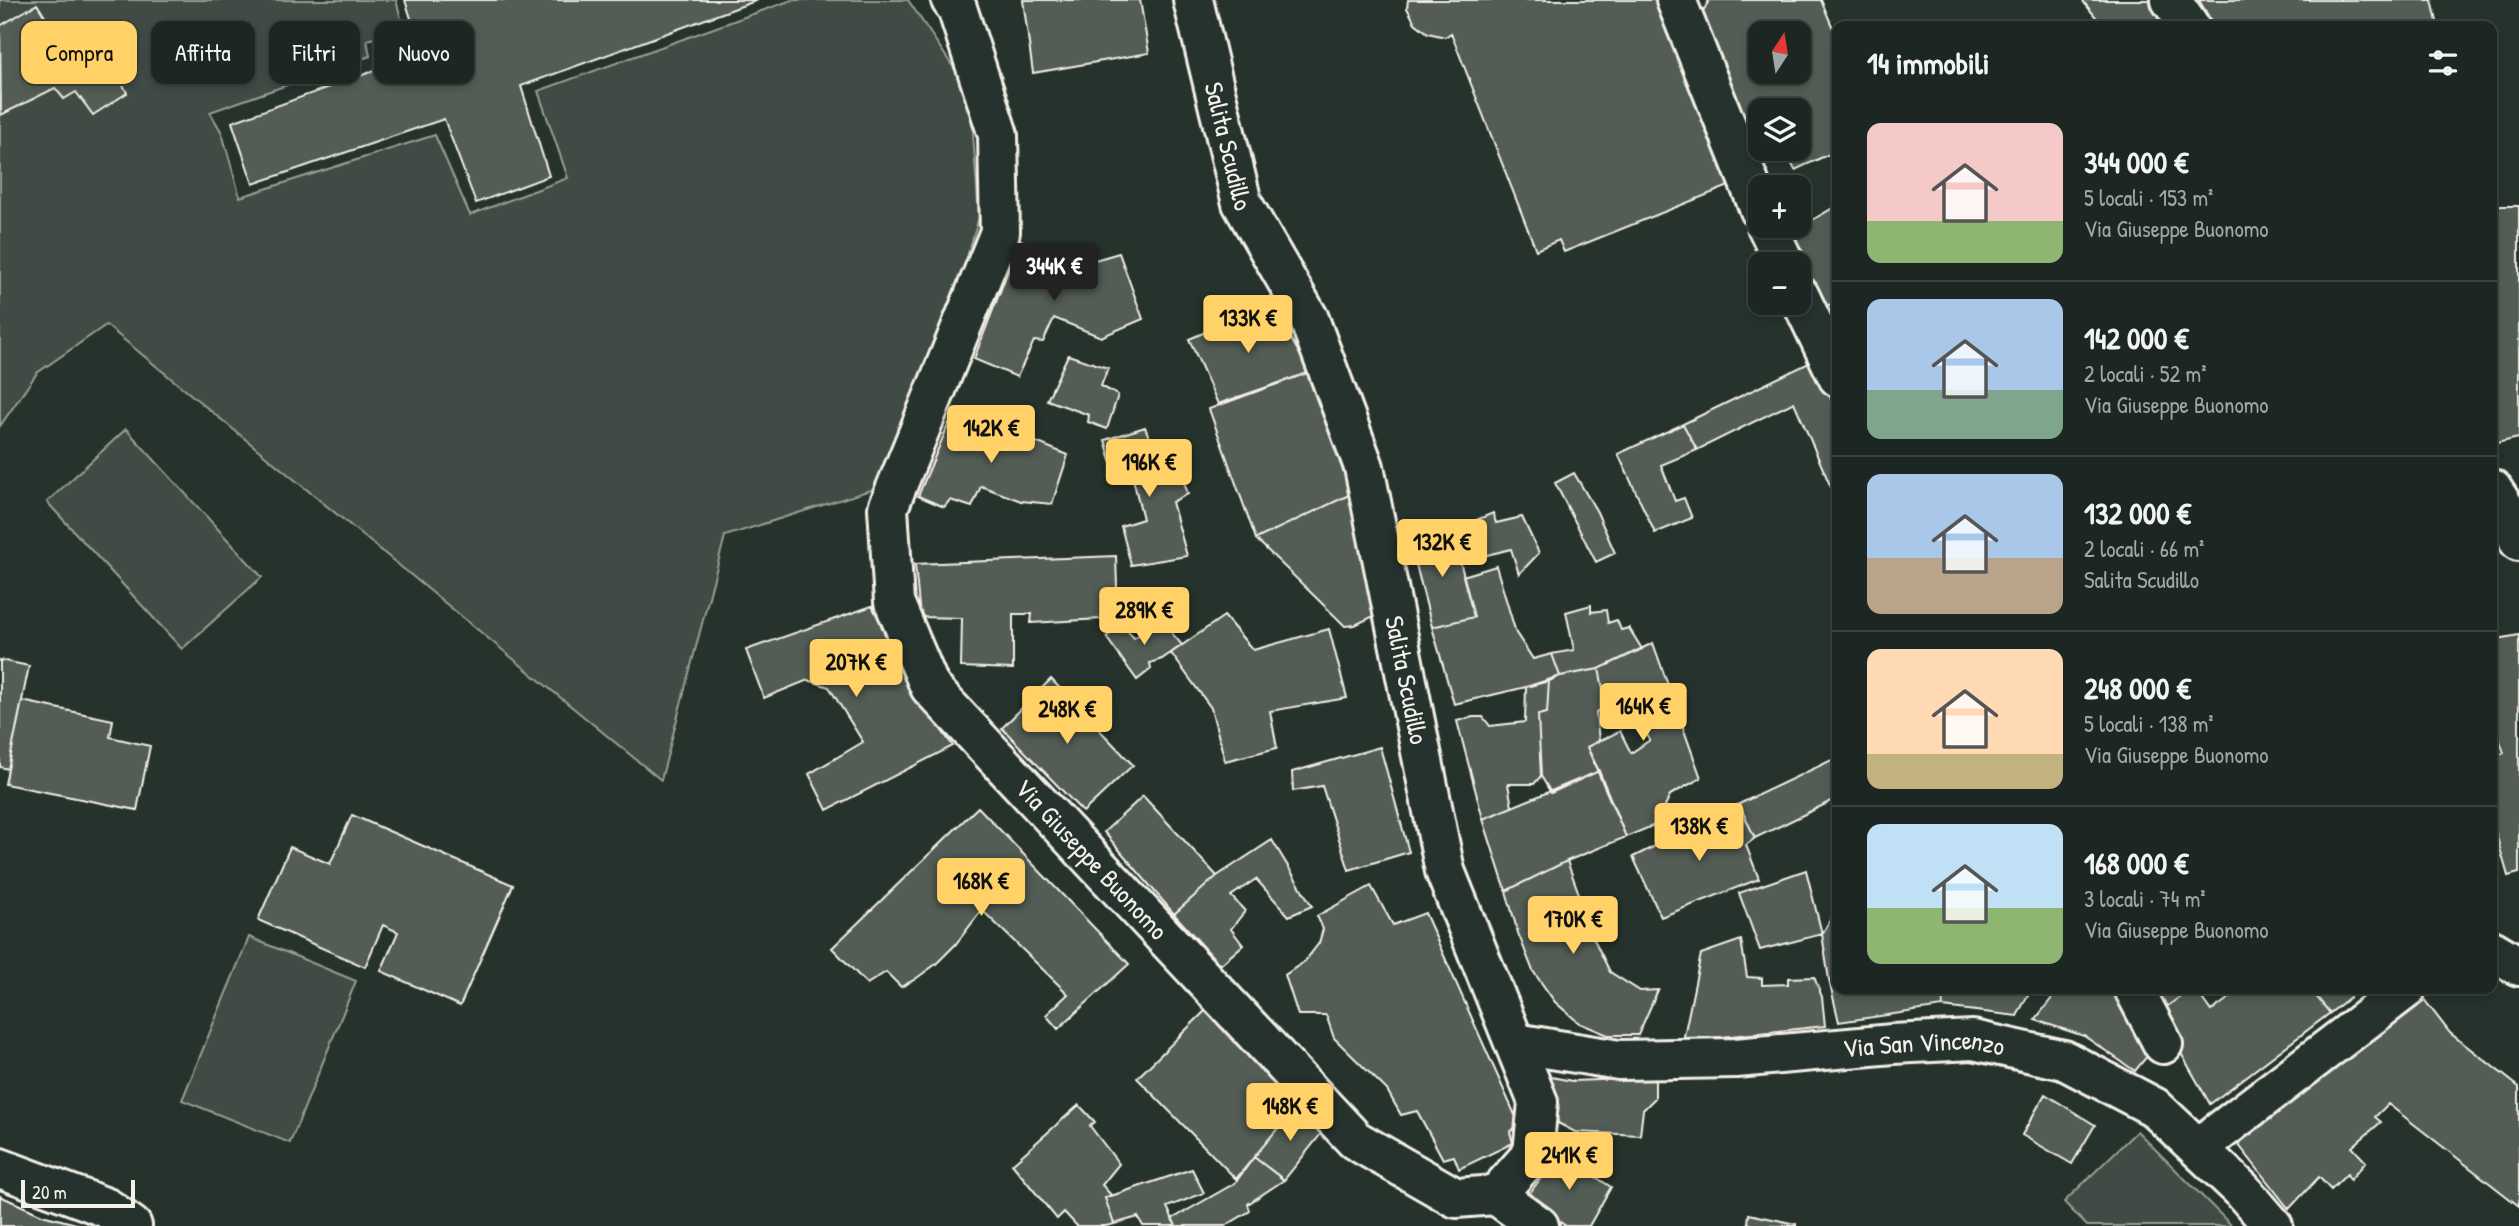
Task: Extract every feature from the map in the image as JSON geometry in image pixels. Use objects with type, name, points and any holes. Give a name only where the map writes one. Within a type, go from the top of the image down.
[{"type":"street","name":"Via Giuseppe Buonomo","points":[[951,0],[957,8],[999,135],[1000,232],[888,508],[894,603],[930,687],[1355,1140],[1456,1198],[1496,1195]]},
{"type":"street","name":"Salita Scudillo","points":[[1193,0],[1242,203],[1309,320],[1364,467],[1445,871],[1538,1102],[1533,1153],[1496,1195]]},
{"type":"street","points":[[1676,0],[1748,181]]},
{"type":"street","points":[[2171,0],[2186,21]]},
{"type":"street","points":[[1809,315],[1832,364]]},
{"type":"street","points":[[2497,496],[2510,516],[2519,541]]},
{"type":"street","points":[[2137,994],[2164,1044]]},
{"type":"street","points":[[2198,1148],[2399,994]]},
{"type":"street","name":"Via San Vincenzo","points":[[1515,1043],[1619,1060],[1736,1058],[1973,1040],[2064,1060],[2154,1107],[2242,1190],[2273,1226]]},
{"type":"street","points":[[0,1168],[107,1208],[132,1226]]},
{"type":"street","points":[[1496,1195],[1539,1226]]},
{"type":"shaded area","points":[[0,0],[396,0],[402,21],[374,21],[374,38],[367,40],[370,56],[360,60],[360,21],[269,21],[269,84],[290,84],[210,112],[222,133],[240,197],[435,135],[470,215],[568,178],[538,91],[792,0],[908,0],[970,92],[979,217],[947,326],[874,489],[725,536],[661,780],[106,325],[37,373],[0,426]]},
{"type":"shaded area","points":[[126,429],[262,577],[182,649],[47,502]]},
{"type":"shaded area","points":[[249,937],[356,981],[290,1143],[182,1100]]},
{"type":"shaded area","points":[[2137,1131],[2232,1226],[2087,1226],[2064,1202]]},
{"type":"building","points":[[405,0],[758,0],[521,86],[549,176],[476,203],[444,119],[253,184],[232,122],[338,84],[360,84],[360,76],[374,71],[374,84],[474,84],[474,21],[412,21]]},
{"type":"building","points":[[1023,0],[1140,0],[1149,53],[1033,73]]},
{"type":"building","points":[[1408,0],[1662,0],[1734,184],[1564,252],[1559,240],[1536,250],[1451,33],[1445,37],[1428,33],[1415,23],[1407,8]]},
{"type":"building","points":[[1709,0],[1821,0],[1832,26],[1832,153],[1795,170],[1790,161],[1811,161],[1811,98],[1748,98],[1748,132],[1699,20]]},
{"type":"building","points":[[2082,0],[2155,0],[2170,21],[2099,21]]},
{"type":"building","points":[[2199,0],[2432,0],[2437,21],[2211,21]]},
{"type":"building","points":[[37,4],[48,21],[21,21],[21,84],[123,84],[127,93],[93,115],[76,92],[64,99],[55,88],[1,115],[0,26]]},
{"type":"building","points":[[2497,206],[2519,206],[2519,438],[2497,443]]},
{"type":"building","points":[[1832,209],[1832,304],[1822,308],[1811,285],[1811,252],[1795,252],[1788,238],[1811,238],[1811,221]]},
{"type":"building","points":[[1020,240],[1088,262],[1119,253],[1143,319],[1101,337],[1054,318],[1043,342],[1034,341],[1017,377],[974,359]]},
{"type":"building","points":[[1271,304],[1310,372],[1218,404],[1189,339]]},
{"type":"building","points":[[1068,355],[1108,368],[1101,386],[1118,395],[1107,429],[1088,422],[1089,415],[1047,400]]},
{"type":"building","points":[[1813,361],[1832,401],[1832,490],[1794,402],[1697,450],[1683,424]]},
{"type":"building","points":[[1310,372],[1351,494],[1256,539],[1209,409]]},
{"type":"building","points":[[955,409],[1068,455],[1052,504],[1021,501],[981,486],[972,507],[950,500],[944,507],[918,496]]},
{"type":"building","points":[[1683,424],[1697,450],[1661,465],[1675,501],[1684,498],[1692,518],[1655,533],[1618,454]]},
{"type":"building","points":[[1145,427],[1162,471],[1179,467],[1188,494],[1172,502],[1187,556],[1131,565],[1121,526],[1143,519],[1132,475],[1116,478],[1105,440]]},
{"type":"building","points":[[1574,473],[1597,512],[1615,553],[1596,562],[1555,483]]},
{"type":"building","points":[[1351,494],[1385,607],[1374,616],[1355,625],[1345,626],[1256,539]]},
{"type":"building","points":[[1493,513],[1496,523],[1522,517],[1539,553],[1519,574],[1511,549],[1475,558],[1464,525]]},
{"type":"building","points":[[1452,529],[1474,617],[1432,627],[1411,545]]},
{"type":"building","points":[[1116,556],[1118,618],[1031,623],[1032,614],[1013,614],[1013,669],[961,667],[962,618],[920,617],[915,564]]},
{"type":"building","points":[[1496,566],[1516,633],[1533,659],[1552,654],[1560,676],[1454,704],[1432,627],[1474,617],[1463,576]]},
{"type":"building","points":[[1591,605],[1591,612],[1606,610],[1608,623],[1617,620],[1621,630],[1629,628],[1642,649],[1599,669],[1560,676],[1552,654],[1574,650],[1566,612]]},
{"type":"building","points":[[872,606],[929,713],[953,746],[827,810],[809,774],[863,742],[829,687],[808,680],[764,698],[746,650]]},
{"type":"building","points":[[1224,616],[1253,650],[1329,629],[1347,698],[1270,711],[1277,748],[1225,761],[1211,708],[1171,653]]},
{"type":"building","points":[[1161,620],[1182,645],[1162,659],[1150,663],[1151,669],[1137,680],[1106,637],[1122,625],[1134,638]]},
{"type":"building","points":[[2519,635],[2519,873],[2508,876],[2497,838],[2497,755],[2504,753],[2497,732],[2497,639]]},
{"type":"building","points":[[1653,643],[1701,778],[1670,795],[1657,824],[1626,837],[1587,747],[1620,731],[1631,753],[1650,740],[1634,711],[1619,722],[1614,706],[1607,707],[1599,669]]},
{"type":"building","points":[[0,660],[29,666],[8,769],[0,767]]},
{"type":"building","points":[[1599,669],[1607,707],[1596,712],[1599,741],[1587,747],[1599,771],[1551,793],[1541,776],[1538,715],[1547,713],[1549,681],[1560,676]]},
{"type":"building","points":[[1051,679],[1133,765],[1083,812],[1002,728]]},
{"type":"building","points":[[1549,681],[1547,713],[1538,715],[1541,776],[1534,784],[1508,784],[1512,807],[1483,819],[1457,721],[1483,717],[1490,726],[1525,722],[1526,687]]},
{"type":"building","points":[[22,701],[113,720],[110,737],[150,746],[137,810],[5,784]]},
{"type":"building","points":[[1380,747],[1409,852],[1349,870],[1322,786],[1293,791],[1292,772]]},
{"type":"building","points":[[1832,760],[1832,801],[1755,838],[1739,804]]},
{"type":"building","points":[[1599,771],[1626,837],[1567,861],[1506,891],[1483,819]]},
{"type":"building","points":[[1143,796],[1217,876],[1174,914],[1104,832]]},
{"type":"building","points":[[1739,804],[1755,838],[1746,845],[1759,879],[1661,917],[1633,857]]},
{"type":"building","points":[[978,807],[1129,964],[1058,1029],[1046,1015],[1068,994],[982,910],[955,945],[936,964],[901,987],[886,972],[867,984],[832,948]]},
{"type":"building","points":[[352,815],[513,885],[460,1006],[381,971],[398,932],[383,925],[365,967],[258,920],[290,847],[330,864]]},
{"type":"building","points":[[1272,840],[1312,906],[1289,916],[1256,879],[1231,896],[1245,911],[1231,929],[1243,945],[1220,965],[1174,914],[1217,876]]},
{"type":"building","points":[[1567,861],[1587,925],[1610,972],[1640,991],[1658,990],[1638,1035],[1608,1035],[1579,1023],[1555,1002],[1533,971],[1506,891]]},
{"type":"building","points":[[1806,870],[1822,934],[1760,950],[1739,893]]},
{"type":"building","points":[[1371,886],[1393,925],[1425,913],[1519,1124],[1510,1132],[1513,1143],[1459,1169],[1454,1156],[1443,1159],[1417,1111],[1401,1115],[1387,1090],[1334,1038],[1326,1015],[1298,1015],[1285,975],[1305,961],[1319,943],[1323,929],[1317,916]]},
{"type":"building","points":[[1832,917],[1832,993],[1829,980],[1822,934]]},
{"type":"building","points":[[1741,940],[1747,977],[1762,978],[1762,985],[1788,984],[1788,978],[1814,977],[1822,997],[1825,1026],[1683,1041],[1701,954]]},
{"type":"building","points":[[1832,994],[1942,994],[1943,1007],[1839,1022]]},
{"type":"building","points":[[1942,994],[2028,994],[2017,1016],[1943,1007]]},
{"type":"building","points":[[2055,994],[2120,994],[2153,1049],[2135,1071],[2084,1036],[2035,1020]]},
{"type":"building","points":[[2147,994],[2184,994],[2158,1013]]},
{"type":"building","points":[[2184,994],[2199,994],[2211,1011],[2235,994],[2314,994],[2330,1013],[2210,1104],[2158,1013]]},
{"type":"building","points":[[2314,994],[2354,994],[2330,1013]]},
{"type":"building","points":[[2409,994],[2420,994],[2450,1033],[2519,1087],[2519,1206],[2388,1104],[2375,1117],[2381,1122],[2352,1147],[2366,1162],[2350,1180],[2347,1174],[2331,1190],[2319,1177],[2289,1209],[2227,1130]]},
{"type":"building","points":[[1206,1010],[1298,1104],[1236,1179],[1137,1078]]},
{"type":"building","points":[[1546,1076],[1572,1081],[1655,1078],[1655,1098],[1643,1110],[1640,1135],[1575,1132],[1558,1123]]},
{"type":"building","points":[[2045,1094],[2095,1125],[2072,1164],[2022,1135]]},
{"type":"building","points":[[1298,1104],[1324,1130],[1284,1180],[1254,1157]]},
{"type":"building","points":[[1079,1105],[1095,1122],[1090,1126],[1119,1164],[1102,1185],[1111,1195],[1105,1198],[1114,1224],[1077,1226],[1064,1212],[1057,1219],[1012,1164]]},
{"type":"building","points":[[1553,1149],[1611,1187],[1589,1226],[1566,1226],[1526,1198],[1541,1178]]},
{"type":"building","points":[[1254,1157],[1284,1180],[1248,1204],[1250,1211],[1225,1226],[1176,1226],[1172,1219],[1235,1183]]},
{"type":"building","points":[[1192,1169],[1204,1193],[1167,1207],[1176,1226],[1143,1226],[1138,1217],[1114,1224],[1105,1198]]},
{"type":"building","points":[[0,1196],[42,1215],[84,1226],[0,1226]]},
{"type":"building","points":[[1749,1214],[1796,1226],[1754,1226],[1748,1223]]}]
